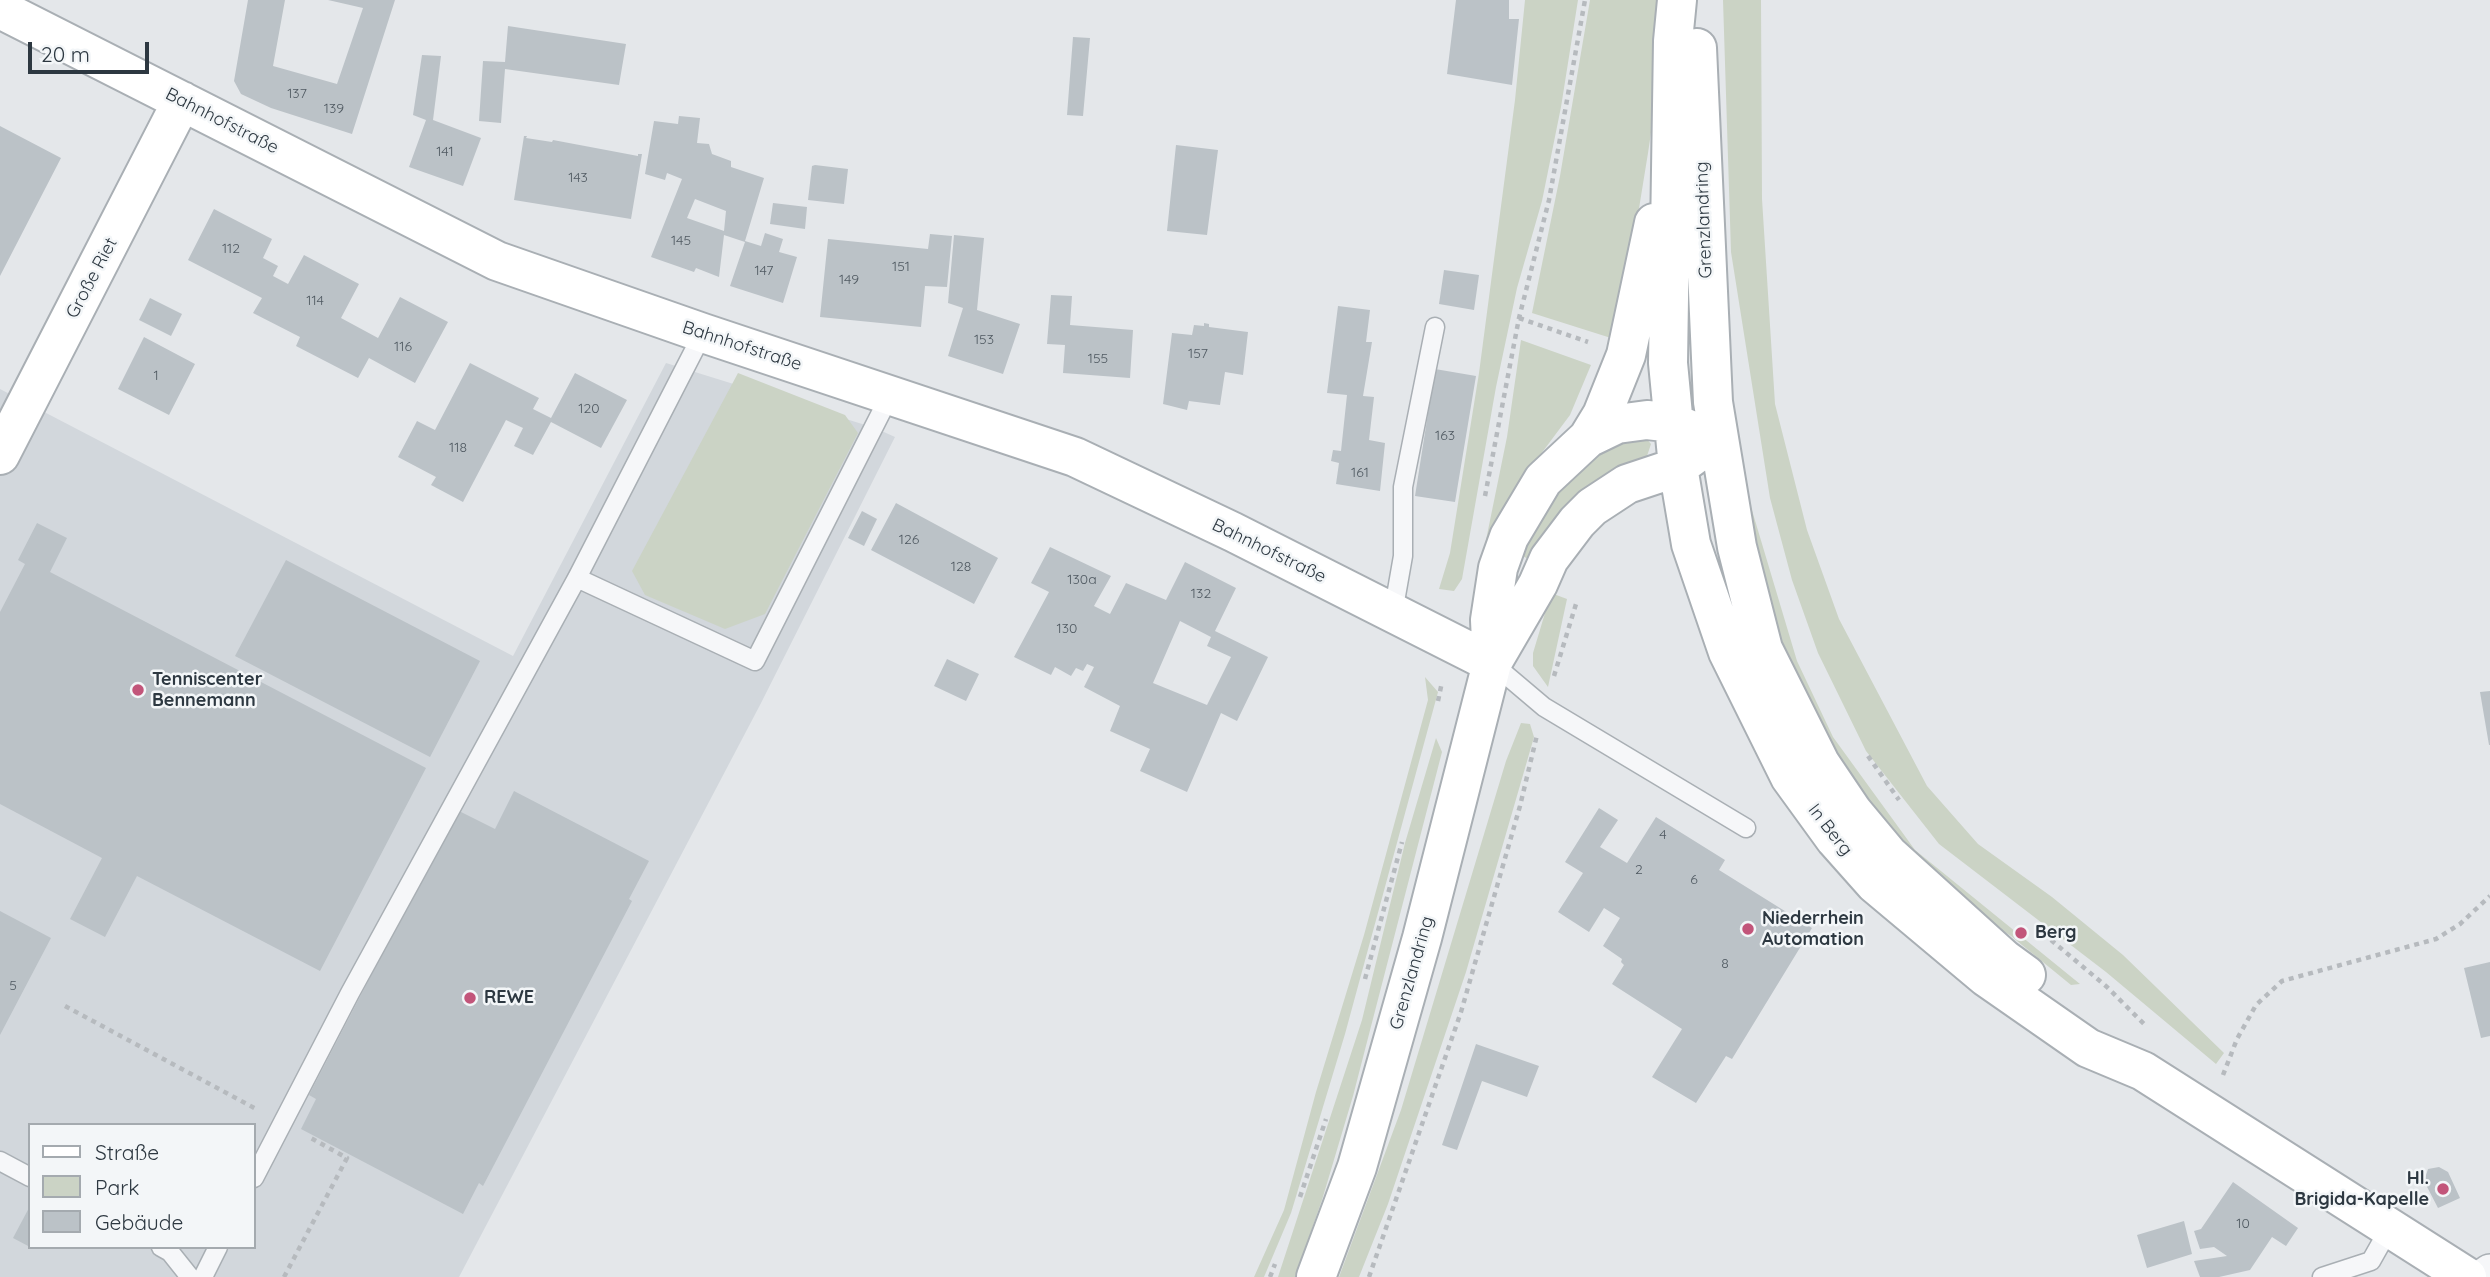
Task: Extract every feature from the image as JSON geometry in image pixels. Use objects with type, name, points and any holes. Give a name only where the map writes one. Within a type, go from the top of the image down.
[{"type":"main road","name":"Grenzlandring","points":[[1677,0],[1673,41],[1668,363],[1678,467]]},
{"type":"main road","name":"Grenzlandring","points":[[1694,0],[1709,362],[1717,440]]},
{"type":"main road","name":"Bahnhofstraße","points":[[0,9],[497,261],[1075,457],[1233,532],[1492,663]]},
{"type":"main road","name":"Große Riet","points":[[0,455],[182,101]]},
{"type":"main road","points":[[1588,438],[1602,415],[1626,355],[1672,139]]},
{"type":"main road","name":"Grenzlandring","points":[[1492,663],[1490,620],[1498,568],[1509,537],[1543,480],[1588,438],[1617,424],[1647,420],[1674,423],[1717,440]]},
{"type":"main road","name":"Grenzlandring","points":[[1316,1277],[1357,1167],[1422,939],[1492,663],[1538,584],[1549,559],[1592,507],[1627,484],[1678,467],[1717,440]]},
{"type":"main road","name":"In Berg","points":[[1717,440],[1737,547],[1763,649],[1820,763],[1853,812],[1888,854],[2004,959],[2111,1039],[2143,1071]]},
{"type":"main road","name":"In Berg","points":[[1678,467],[1691,544],[1728,652],[1790,777],[1835,839],[1875,884],[1986,977],[2088,1048],[2143,1071],[2467,1277]]},
{"type":"street","points":[[2483,1277],[2490,1272]]},
{"type":"lane","points":[[1393,613],[1403,556],[1403,487],[1435,327]]},
{"type":"lane","points":[[256,1174],[331,1029],[577,578],[703,333]]},
{"type":"lane","points":[[577,578],[755,661],[890,395]]},
{"type":"lane","points":[[1492,663],[1544,707],[1746,828]]},
{"type":"lane","points":[[0,1161],[28,1176]]},
{"type":"lane","points":[[2322,1277],[2371,1261],[2389,1229]]},
{"type":"lane","points":[[165,1249],[190,1277]]},
{"type":"lane","points":[[203,1277],[217,1249]]},
{"type":"path","points":[[1482,509],[1519,318],[1549,200],[1585,0]]},
{"type":"path","points":[[1369,1277],[1461,1012],[1520,806],[1544,707],[1577,599],[1538,584]]},
{"type":"path","points":[[1437,702],[1451,642]]},
{"type":"path","points":[[1864,751],[1902,804]]},
{"type":"path","points":[[1365,979],[1404,832]]},
{"type":"path","points":[[2208,1113],[2237,1039],[2256,1004],[2282,981],[2436,939],[2460,924],[2490,895]]},
{"type":"path","points":[[2049,938],[2107,987],[2151,1031]]},
{"type":"path","points":[[65,1006],[347,1158],[284,1277]]},
{"type":"path","points":[[1297,1205],[1328,1113]]},
{"type":"path","points":[[1270,1277],[1279,1256]]},
{"type":"shaded area","points":[[666,363],[875,428],[895,437],[760,705],[459,1277],[0,1277],[0,389],[513,656]]},
{"type":"green space","points":[[1525,0],[1578,0],[1561,107],[1542,201],[1517,288],[1496,387],[1462,579],[1454,591],[1439,589],[1450,553],[1479,373],[1515,100]]},
{"type":"green space","points":[[1590,0],[1661,0],[1661,65],[1648,153],[1635,233],[1611,338],[1532,313],[1560,176]]},
{"type":"green space","points":[[1723,0],[1761,0],[1762,199],[1775,404],[1807,530],[1839,619],[1927,786],[1978,844],[2052,897],[2123,955],[2224,1053],[2216,1064],[2106,972],[1939,844],[1866,751],[1818,653],[1792,580],[1770,498],[1731,252]]},
{"type":"green space","points":[[1521,340],[1591,365],[1570,415],[1511,494],[1497,545],[1485,545],[1507,437]]},
{"type":"green space","points":[[1728,371],[1751,507],[1797,661],[1833,737],[1915,850],[2080,984],[2071,985],[2011,936],[1970,910],[1946,900],[1821,744],[1756,585]]},
{"type":"green space","points":[[738,373],[845,415],[858,433],[765,614],[725,629],[645,595],[632,571]]},
{"type":"green space","points":[[1645,437],[1651,444],[1647,456],[1631,464],[1537,563],[1518,554],[1556,487],[1617,440]]},
{"type":"green space","points":[[1551,593],[1567,599],[1548,687],[1533,666],[1533,653]]},
{"type":"green space","points":[[1425,677],[1438,692],[1345,1034],[1291,1213],[1264,1277],[1254,1277],[1284,1210],[1316,1092],[1364,935],[1428,700]]},
{"type":"green space","points":[[1521,723],[1530,724],[1534,737],[1466,972],[1388,1204],[1359,1277],[1339,1277],[1401,1110],[1506,761]]},
{"type":"green space","points":[[1436,738],[1442,752],[1353,1096],[1322,1200],[1295,1277],[1278,1277],[1362,1020],[1405,843]]},
{"type":"building","points":[[248,0],[285,0],[273,66],[337,84],[363,8],[328,0],[395,0],[352,134],[271,108],[241,94],[234,81]]},
{"type":"building","points":[[1456,0],[1509,0],[1509,19],[1519,19],[1512,85],[1447,74]]},
{"type":"building","points":[[508,26],[626,44],[619,85],[505,69],[501,123],[479,121],[483,61],[505,62]]},
{"type":"building","points":[[1073,37],[1090,38],[1083,116],[1067,115]]},
{"type":"building","points":[[422,55],[441,56],[433,120],[481,138],[463,186],[409,167],[426,120],[413,115]]},
{"type":"building","points":[[679,116],[700,118],[697,143],[709,144],[712,154],[731,161],[731,167],[764,178],[745,241],[761,246],[765,233],[783,239],[779,252],[797,257],[783,303],[730,286],[745,242],[724,235],[719,277],[696,268],[694,272],[651,257],[682,179],[667,173],[665,180],[645,174],[654,121],[678,124]],"holes":[[[695,199],[726,211],[724,231],[687,218]]]},
{"type":"building","points":[[0,126],[61,158],[0,276]]},
{"type":"building","points":[[524,136],[638,156],[642,154],[631,219],[514,200]]},
{"type":"building","points":[[1176,145],[1218,150],[1207,235],[1167,231]]},
{"type":"building","points":[[812,166],[848,169],[844,204],[808,200]]},
{"type":"building","points":[[773,203],[807,207],[805,229],[770,224]]},
{"type":"building","points":[[214,209],[272,239],[263,258],[278,266],[273,276],[288,284],[304,255],[359,284],[341,318],[378,338],[400,297],[448,322],[415,383],[369,358],[358,378],[296,346],[300,337],[253,313],[262,298],[188,260]]},
{"type":"building","points":[[930,234],[952,236],[947,287],[925,286],[921,327],[820,317],[828,239],[928,249]]},
{"type":"building","points":[[954,235],[984,238],[977,310],[1020,324],[1003,374],[948,356],[963,308],[948,303]]},
{"type":"building","points":[[1444,270],[1479,275],[1474,310],[1439,304]]},
{"type":"building","points":[[1051,295],[1072,296],[1070,325],[1133,330],[1130,378],[1063,373],[1065,345],[1047,344]]},
{"type":"building","points":[[150,298],[182,314],[171,336],[139,320]]},
{"type":"building","points":[[1338,306],[1370,310],[1366,342],[1372,342],[1363,396],[1374,397],[1369,440],[1385,443],[1380,491],[1336,484],[1339,463],[1331,461],[1333,450],[1341,451],[1347,395],[1327,393]]},
{"type":"building","points":[[1204,323],[1209,324],[1209,327],[1248,332],[1243,375],[1225,372],[1220,405],[1189,401],[1187,410],[1163,404],[1172,333],[1192,335],[1194,325],[1204,326]]},
{"type":"building","points":[[144,337],[195,364],[169,415],[118,389]]},
{"type":"building","points":[[470,363],[539,398],[533,409],[551,418],[575,373],[627,400],[601,448],[551,422],[533,455],[514,446],[523,428],[506,420],[463,502],[431,485],[436,477],[398,457],[417,421],[435,430]]},
{"type":"building","points":[[1435,369],[1476,376],[1455,502],[1415,496]]},
{"type":"building","points":[[896,503],[998,558],[974,604],[871,550]]},
{"type":"building","points":[[862,511],[877,519],[864,546],[848,538]]},
{"type":"building","name":"Tenniscenter Bennemann","points":[[37,523],[67,538],[50,572],[426,768],[320,971],[137,876],[105,937],[70,919],[102,858],[0,804],[0,612],[25,564],[18,560]]},
{"type":"building","points":[[1050,547],[1111,576],[1094,606],[1110,614],[1126,583],[1166,600],[1185,562],[1236,588],[1215,631],[1268,657],[1237,721],[1221,713],[1187,792],[1140,771],[1150,749],[1110,731],[1120,706],[1084,687],[1094,667],[1087,664],[1083,671],[1076,668],[1071,676],[1055,667],[1051,675],[1014,657],[1049,592],[1031,583]],"holes":[[[1180,621],[1211,637],[1207,646],[1231,657],[1207,705],[1153,683]]]},
{"type":"building","points":[[286,560],[480,661],[430,757],[235,656]]},
{"type":"building","points":[[947,659],[979,674],[966,701],[934,686]]},
{"type":"building","points":[[2490,691],[2490,745],[2489,745],[2480,692]]},
{"type":"building","name":"REWE","points":[[514,791],[649,861],[629,899],[632,901],[483,1186],[479,1183],[463,1214],[301,1129],[316,1099],[309,1095],[457,810],[495,829]]},
{"type":"building","points":[[1599,808],[1618,820],[1600,847],[1627,863],[1656,817],[1725,860],[1719,870],[1812,928],[1732,1059],[1726,1056],[1696,1103],[1652,1077],[1682,1029],[1612,984],[1624,965],[1622,959],[1603,946],[1620,918],[1604,908],[1589,932],[1558,912],[1583,873],[1565,862]]},
{"type":"building","points":[[0,911],[51,938],[0,1035]]},
{"type":"building","points":[[2490,962],[2490,1036],[2481,1038],[2464,968]]},
{"type":"building","points":[[1476,1044],[1539,1066],[1527,1097],[1482,1081],[1457,1150],[1442,1145]]},
{"type":"building","name":"Hl. Brigida-Kapelle","points":[[2439,1167],[2448,1172],[2460,1198],[2438,1208],[2424,1181],[2428,1169]]},
{"type":"building","points":[[2233,1182],[2298,1228],[2286,1246],[2272,1237],[2250,1270],[2219,1277],[2200,1277],[2194,1261],[2227,1256],[2214,1247],[2200,1249],[2194,1231],[2201,1229]]},
{"type":"building","points":[[28,1210],[28,1246],[13,1238]]},
{"type":"building","points":[[2184,1221],[2192,1254],[2147,1268],[2137,1235]]},
{"type":"place","name":"Tenniscenter Bennemann","points":[[138,690]]},
{"type":"place","name":"Niederrhein Automation","points":[[1748,929]]},
{"type":"place","name":"Berg","points":[[2021,933]]},
{"type":"place","name":"REWE","points":[[470,998]]},
{"type":"place","name":"Hl. Brigida-Kapelle","points":[[2443,1189]]}]
